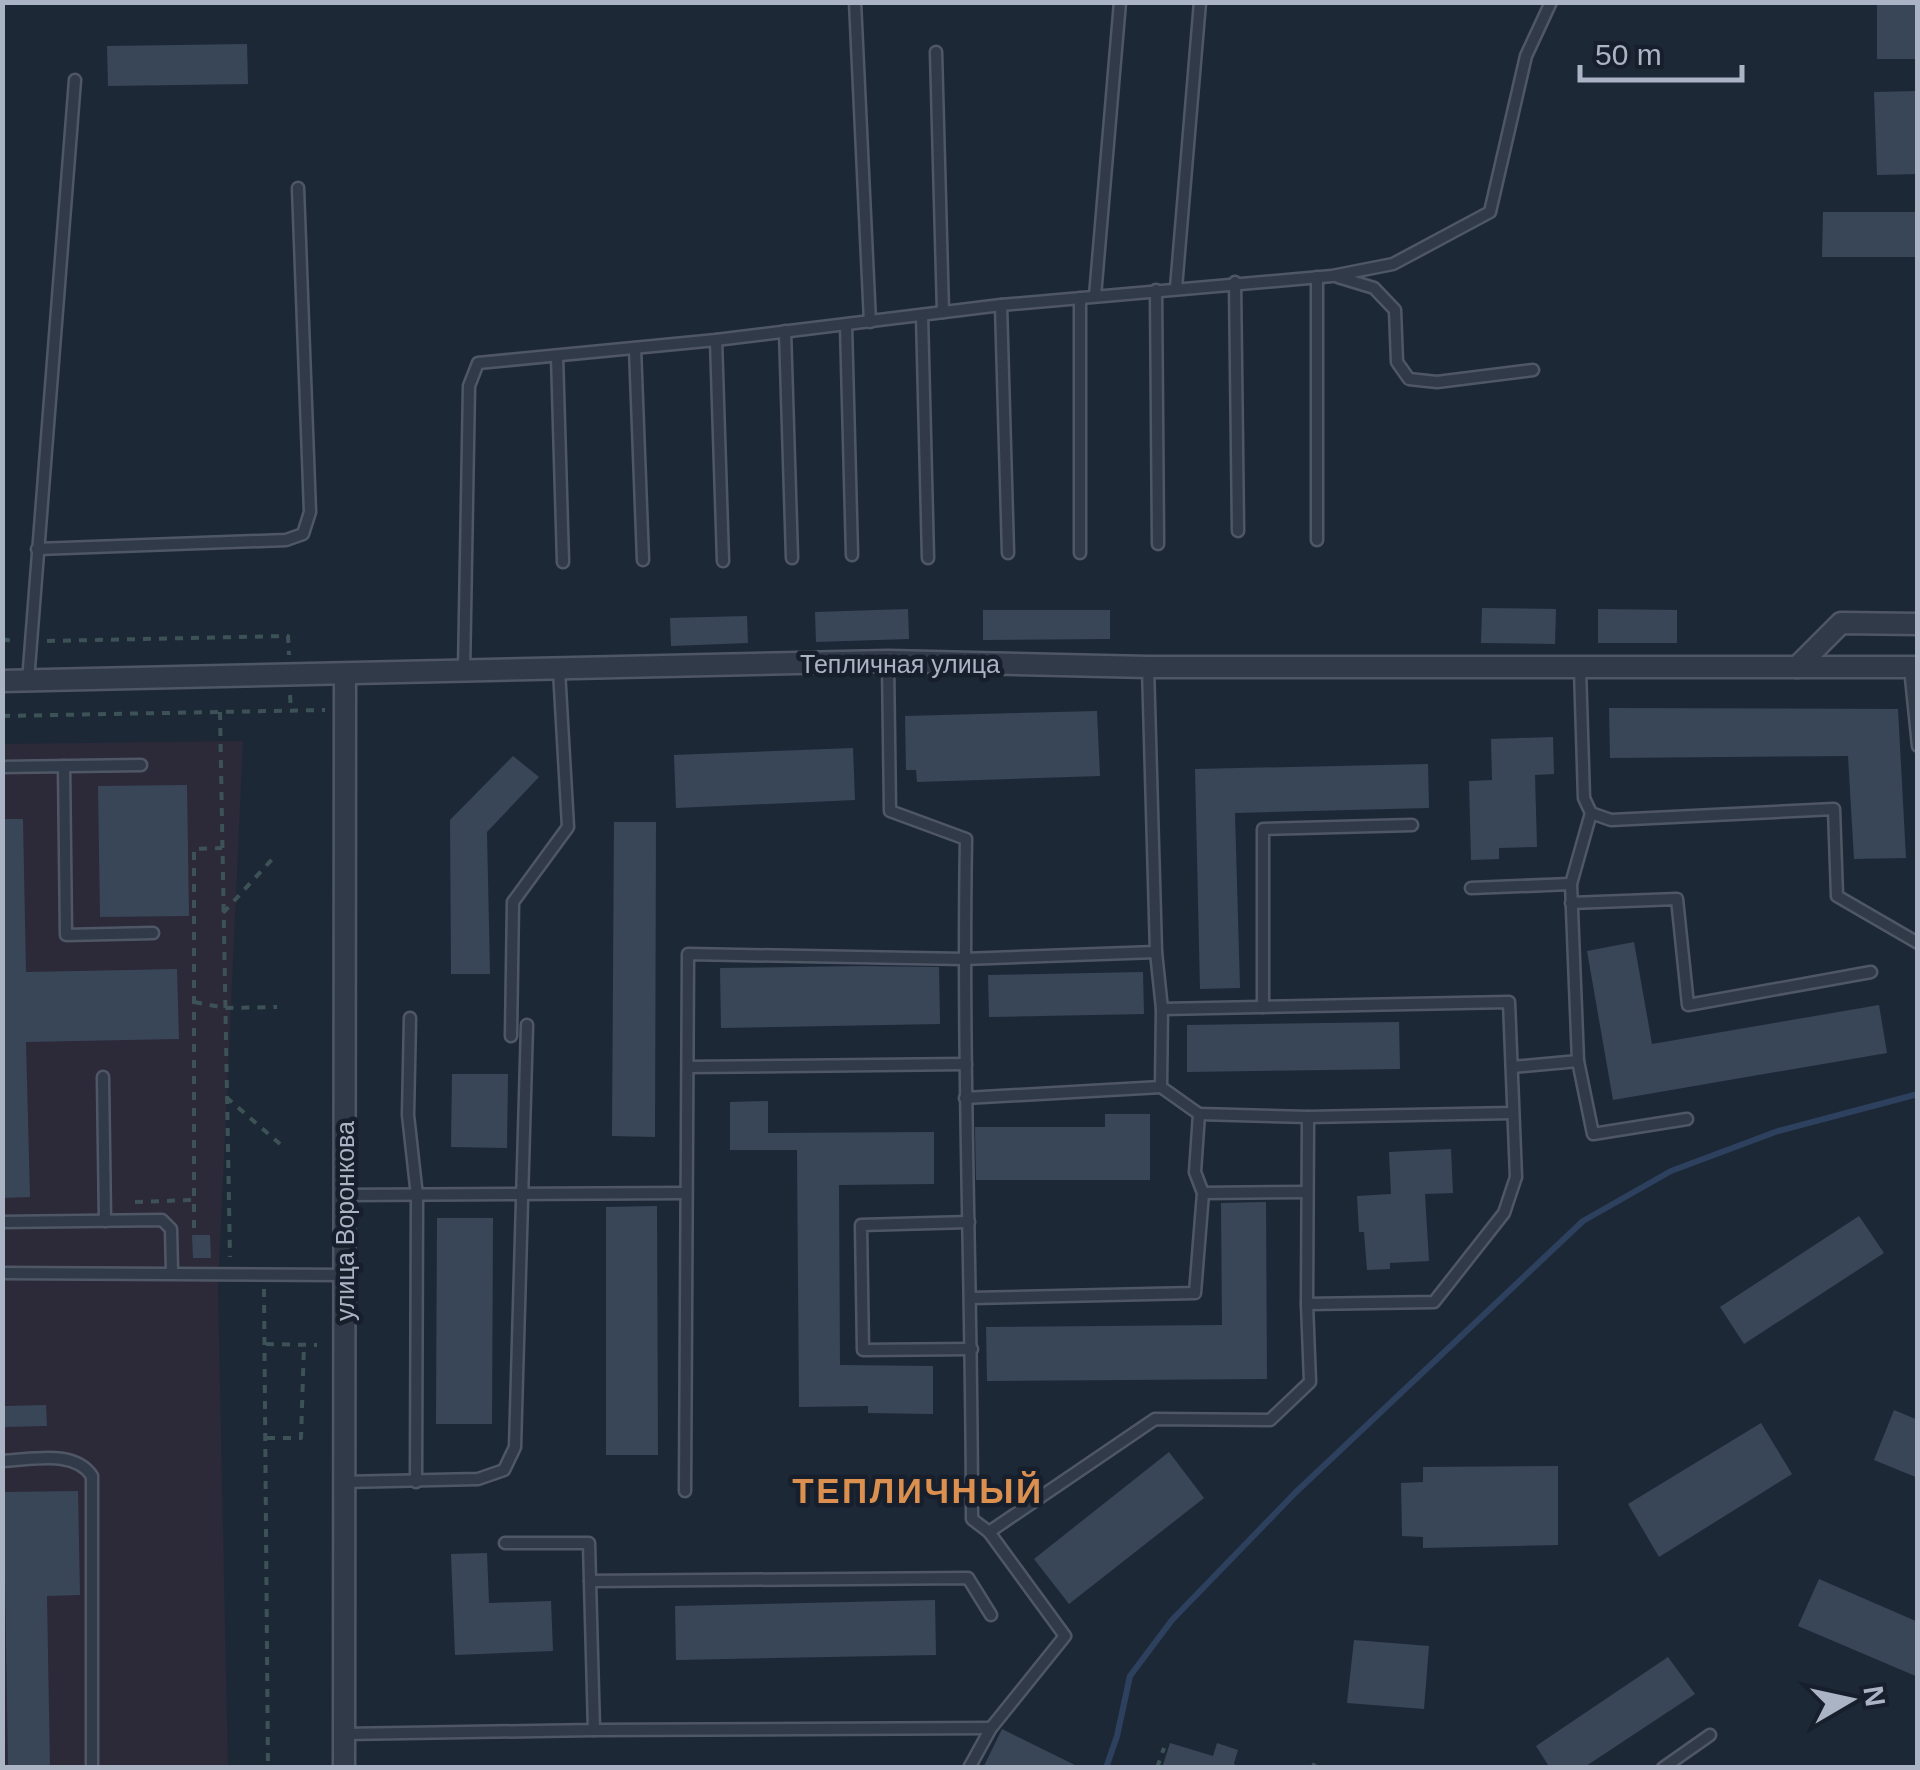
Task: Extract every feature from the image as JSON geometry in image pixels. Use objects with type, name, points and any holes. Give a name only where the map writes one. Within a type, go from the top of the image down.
[{"type":"street","points":[[1797,667],[1840,622],[1918,624]]},
{"type":"street","name":"Тепличная улица","points":[[2,681],[888,661],[1148,667],[1914,666]]},
{"type":"street","name":"улица Воронкова","points":[[344,1768],[346,674]]},
{"type":"lane","points":[[855,2],[870,322]]},
{"type":"lane","points":[[1095,296],[1120,2]]},
{"type":"lane","points":[[1176,288],[1200,2]]},
{"type":"lane","points":[[464,672],[468,386],[478,364],[1001,305],[1332,276],[1393,264],[1490,212],[1526,56],[1552,2]]},
{"type":"lane","points":[[936,52],[943,312]]},
{"type":"lane","points":[[28,681],[74,80]]},
{"type":"lane","points":[[37,548],[286,540],[303,534],[310,512],[298,188]]},
{"type":"lane","points":[[1332,276],[1374,288],[1395,310],[1397,362],[1409,379],[1437,382],[1533,370]]},
{"type":"lane","points":[[1316,540],[1317,277]]},
{"type":"lane","points":[[1235,282],[1238,531]]},
{"type":"lane","points":[[1156,290],[1158,544]]},
{"type":"lane","points":[[1080,298],[1080,552]]},
{"type":"lane","points":[[1001,305],[1008,553]]},
{"type":"lane","points":[[922,315],[928,558]]},
{"type":"lane","points":[[846,325],[852,555]]},
{"type":"lane","points":[[785,331],[792,558]]},
{"type":"lane","points":[[716,340],[722,562]]},
{"type":"lane","points":[[635,348],[644,560]]},
{"type":"lane","points":[[558,356],[563,562]]},
{"type":"lane","points":[[888,661],[890,811],[966,839],[965,1098],[972,1298],[972,1519],[989,1532],[1064,1636],[991,1728],[970,1768]]},
{"type":"lane","points":[[1914,666],[1918,746]]},
{"type":"lane","points":[[1148,667],[1156,952],[1162,1009],[1161,1087]]},
{"type":"lane","points":[[1580,669],[1584,798],[1591,813],[1570,884],[1578,1061],[1594,1134],[1687,1119]]},
{"type":"lane","points":[[512,1036],[513,902],[568,827],[559,670]]},
{"type":"lane","points":[[2,767],[140,765]]},
{"type":"lane","points":[[64,766],[66,935],[153,933]]},
{"type":"lane","points":[[1591,813],[1611,820],[1834,809],[1837,896],[1918,943]]},
{"type":"lane","points":[[1264,1007],[1263,828],[1412,825]]},
{"type":"lane","points":[[1471,888],[1570,884]]},
{"type":"lane","points":[[1571,903],[1678,899],[1688,1005],[1871,972]]},
{"type":"lane","points":[[685,1491],[688,954],[964,959],[1156,952]]},
{"type":"lane","points":[[1162,1009],[1509,1002],[1516,1178],[1504,1213],[1434,1302],[1307,1304]]},
{"type":"lane","points":[[410,1018],[408,1115],[418,1196],[416,1482]]},
{"type":"lane","points":[[344,1482],[478,1479],[504,1470],[514,1447],[527,1025]]},
{"type":"lane","points":[[1512,1067],[1578,1061]]},
{"type":"lane","points":[[688,1067],[966,1064]]},
{"type":"lane","points":[[103,1077],[106,1221]]},
{"type":"lane","points":[[965,1098],[1161,1087],[1199,1114],[1513,1114]]},
{"type":"lane","points":[[972,1298],[1196,1293],[1203,1193],[1195,1172],[1199,1114]]},
{"type":"lane","points":[[989,1532],[1156,1418],[1270,1420],[1310,1382],[1308,1117]]},
{"type":"lane","points":[[1203,1193],[1307,1192]]},
{"type":"lane","points":[[345,1195],[686,1193]]},
{"type":"lane","points":[[2,1222],[162,1220],[168,1223],[172,1272]]},
{"type":"lane","points":[[968,1222],[860,1224],[863,1350],[972,1349]]},
{"type":"lane","points":[[2,1273],[344,1275]]},
{"type":"lane","points":[[2,1460],[71,1459],[84,1463],[92,1476],[92,1768]]},
{"type":"lane","points":[[505,1543],[589,1543],[594,1730]]},
{"type":"lane","points":[[590,1581],[968,1578],[992,1616]]},
{"type":"lane","points":[[344,1734],[991,1728]]},
{"type":"lane","points":[[1663,1768],[1710,1735]]},
{"type":"path","points":[[2,639],[30,642],[288,636],[290,710]]},
{"type":"path","points":[[2,716],[345,709]]},
{"type":"path","points":[[220,712],[230,1274]]},
{"type":"path","points":[[194,1228],[194,848],[222,848]]},
{"type":"path","points":[[223,913],[276,854]]},
{"type":"path","points":[[194,1002],[226,1008],[277,1007]]},
{"type":"path","points":[[226,1097],[280,1144]]},
{"type":"path","points":[[105,1204],[194,1200]]},
{"type":"path","points":[[264,1274],[268,1768]]},
{"type":"path","points":[[266,1344],[317,1346]]},
{"type":"path","points":[[267,1438],[300,1438],[304,1345]]},
{"type":"path","points":[[1157,1768],[1164,1748]]},
{"type":"shaded area","points":[[243,741],[218,1290],[228,1767],[3,1767],[2,744]]},
{"type":"building","points":[[1877,2],[1918,2],[1918,59],[1877,59]]},
{"type":"building","points":[[247,44],[248,84],[108,86],[107,46]]},
{"type":"building","points":[[1918,91],[1918,174],[1877,175],[1874,92]]},
{"type":"building","points":[[1823,212],[1918,212],[1918,257],[1822,257]]},
{"type":"building","points":[[1482,608],[1556,609],[1555,644],[1481,643]]},
{"type":"building","points":[[908,609],[909,639],[816,642],[815,612]]},
{"type":"building","points":[[1598,609],[1677,610],[1677,643],[1598,643]]},
{"type":"building","points":[[983,610],[1110,610],[1110,639],[983,640]]},
{"type":"building","points":[[747,616],[748,643],[671,646],[670,618]]},
{"type":"building","points":[[1609,708],[1898,709],[1906,858],[1854,859],[1848,756],[1610,758]]},
{"type":"building","points":[[1097,711],[1100,776],[917,782],[916,770],[906,770],[905,716]]},
{"type":"building","points":[[1553,737],[1554,774],[1535,775],[1537,847],[1499,848],[1499,859],[1471,860],[1469,781],[1492,780],[1491,739]]},
{"type":"building","points":[[853,748],[855,800],[676,808],[674,755]]},
{"type":"building","points":[[513,756],[539,777],[487,832],[490,974],[451,974],[450,820]]},
{"type":"building","points":[[1428,764],[1429,808],[1235,813],[1240,988],[1200,989],[1195,769]]},
{"type":"building","points":[[187,785],[189,916],[100,917],[98,786]]},
{"type":"building","points":[[2,819],[23,819],[26,972],[177,969],[179,1039],[26,1042],[30,1197],[2,1198]]},
{"type":"building","points":[[614,822],[656,822],[655,1137],[612,1136]]},
{"type":"building","points":[[1634,942],[1652,1044],[1879,1005],[1887,1053],[1613,1100],[1587,951]]},
{"type":"building","points":[[939,967],[940,1024],[721,1028],[720,968]]},
{"type":"building","points":[[1143,972],[1144,1014],[989,1017],[988,975]]},
{"type":"building","points":[[1399,1022],[1400,1069],[1187,1072],[1187,1025]]},
{"type":"building","points":[[452,1074],[508,1074],[507,1148],[451,1147]]},
{"type":"building","points":[[768,1101],[768,1133],[934,1132],[934,1184],[839,1185],[840,1365],[933,1366],[933,1414],[868,1413],[868,1406],[799,1407],[797,1150],[730,1150],[730,1102]]},
{"type":"building","points":[[1105,1114],[1150,1114],[1150,1180],[976,1180],[975,1127],[1105,1127]]},
{"type":"building","points":[[1451,1149],[1453,1193],[1425,1194],[1429,1261],[1390,1263],[1390,1269],[1367,1270],[1357,1196],[1391,1194],[1389,1152]]},
{"type":"building","points":[[1266,1202],[1267,1379],[987,1381],[986,1327],[1222,1325],[1221,1203]]},
{"type":"building","points":[[657,1206],[658,1455],[606,1455],[606,1207]]},
{"type":"building","points":[[1859,1216],[1884,1253],[1744,1344],[1720,1307]]},
{"type":"building","points":[[437,1218],[493,1218],[492,1424],[436,1424]]},
{"type":"building","points":[[192,1235],[210,1235],[211,1258],[193,1258]]},
{"type":"building","points":[[46,1405],[47,1426],[5,1427],[5,1406]]},
{"type":"building","points":[[1894,1410],[1918,1420],[1918,1478],[1874,1460]]},
{"type":"building","points":[[1761,1423],[1792,1474],[1659,1557],[1628,1504]]},
{"type":"building","points":[[1169,1452],[1204,1498],[1069,1604],[1034,1559]]},
{"type":"building","points":[[1558,1466],[1558,1545],[1423,1548],[1423,1537],[1402,1536],[1401,1483],[1423,1482],[1423,1467]]},
{"type":"building","points":[[78,1491],[80,1595],[47,1596],[50,1768],[8,1768],[2,1575],[4,1492]]},
{"type":"building","points":[[487,1553],[489,1603],[551,1601],[553,1651],[455,1655],[451,1554]]},
{"type":"building","points":[[1819,1579],[1918,1622],[1918,1677],[1798,1626]]},
{"type":"building","points":[[935,1600],[936,1655],[676,1660],[675,1606]]},
{"type":"building","points":[[1354,1640],[1429,1646],[1424,1709],[1347,1703]]},
{"type":"building","points":[[1668,1657],[1695,1694],[1583,1768],[1550,1768],[1536,1746]]},
{"type":"building","points":[[1002,1729],[1081,1768],[983,1768]]},
{"type":"building","points":[[1170,1743],[1213,1756],[1217,1743],[1238,1750],[1236,1768],[1162,1768]]},
{"type":"waterway","points":[[1106,1768],[1130,1676],[1172,1620],[1295,1493],[1583,1221],[1671,1171],[1778,1131],[1918,1094]]},
{"type":"district","name":"ТЕПЛИЧНЫЙ","points":[[918,1490]]}]
